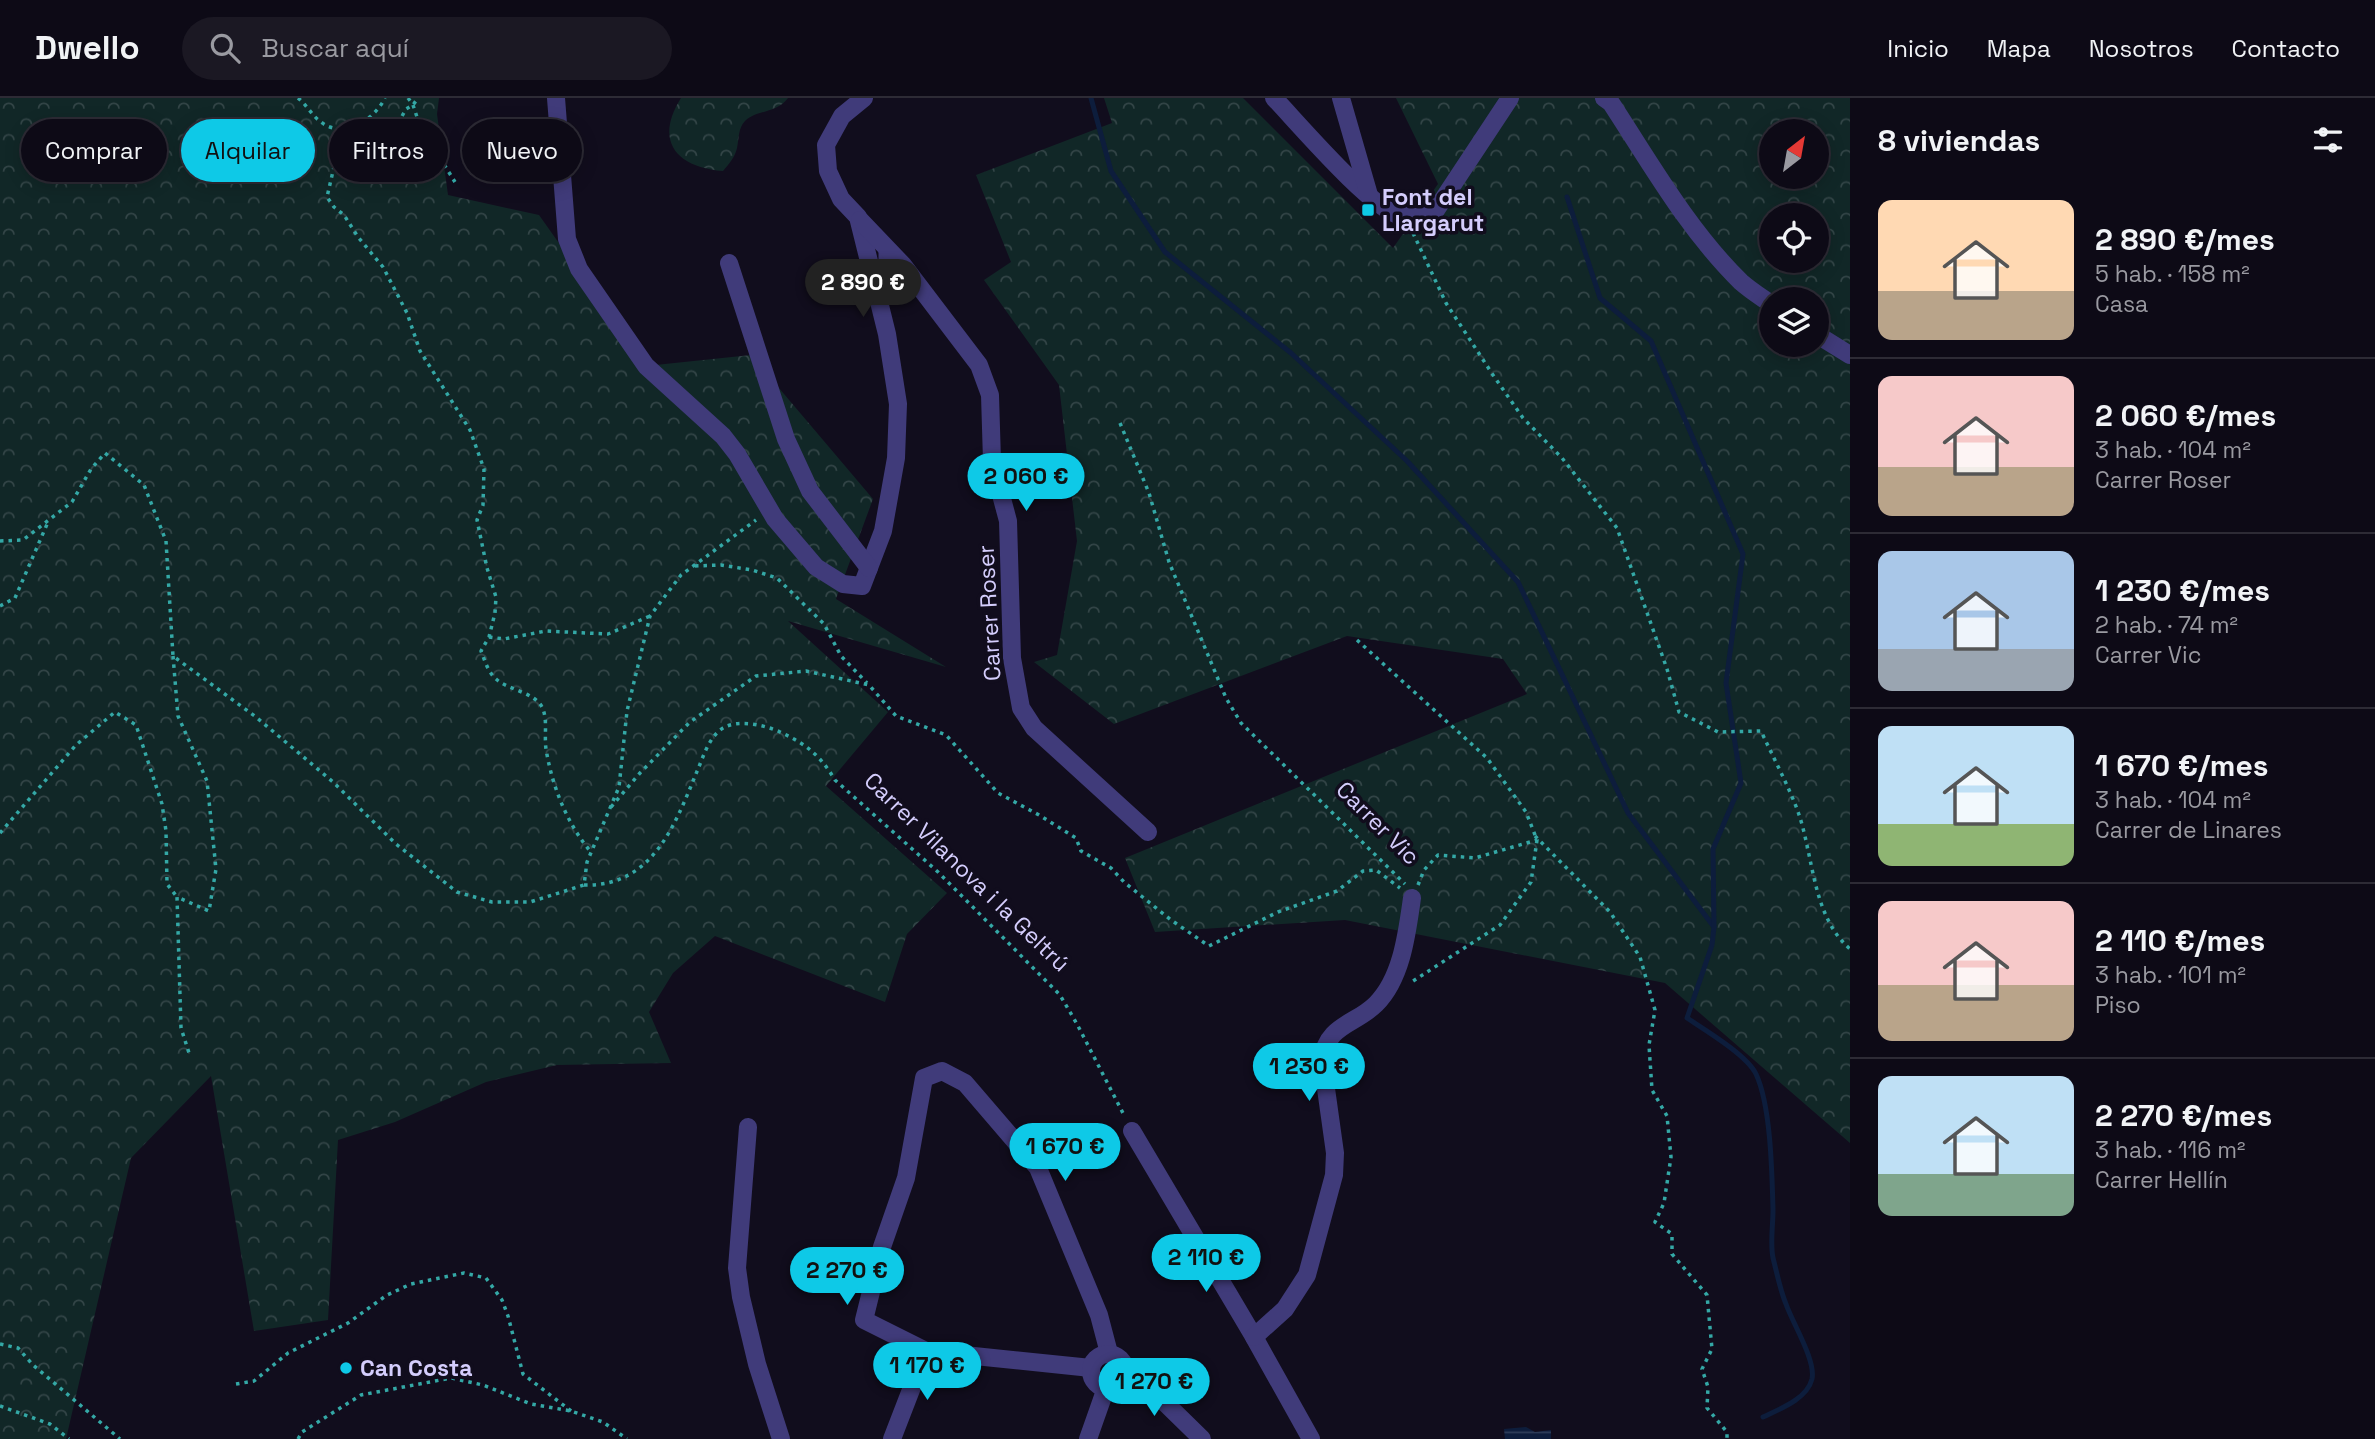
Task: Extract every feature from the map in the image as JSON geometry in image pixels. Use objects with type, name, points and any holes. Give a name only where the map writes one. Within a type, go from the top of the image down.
[{"type":"street","points":[[556,98],[567,239],[579,269],[646,366],[723,436],[737,454],[775,519],[816,567],[844,584],[862,586],[883,531],[894,470],[898,404],[887,334],[858,217]]},
{"type":"street","name":"Carrer Roser","points":[[864,98],[842,116],[826,145],[828,171],[841,199],[903,265],[979,365],[990,395],[992,461],[1008,521],[1012,658],[1021,708],[1034,728],[1148,832]]},
{"type":"street","points":[[1274,98],[1370,198],[1397,215],[1415,216],[1436,210],[1510,98]]},
{"type":"street","points":[[1341,98],[1370,198]]},
{"type":"street","points":[[1604,98],[1611,103],[1710,248],[1742,283],[1759,295]]},
{"type":"street","points":[[729,263],[786,439],[810,491],[869,568]]},
{"type":"street","points":[[1829,342],[1850,355]]},
{"type":"street","name":"Carrer Vic","points":[[1254,1337],[1285,1309],[1307,1275],[1334,1175],[1335,1153],[1322,1060],[1324,1049],[1336,1030],[1375,1005],[1389,986],[1405,942],[1412,898]]},
{"type":"street","points":[[1091,1368],[926,1351],[864,1320],[883,1247],[906,1178],[924,1078],[942,1071],[965,1083],[1038,1168],[1099,1315],[1109,1353]]},
{"type":"street","points":[[748,1127],[737,1268],[757,1364],[781,1439]]},
{"type":"street","points":[[1132,1131],[1311,1439]]},
{"type":"street","points":[[892,1439],[926,1351]]},
{"type":"street","points":[[1126,1374],[1118,1385],[1106,1388],[1094,1381],[1091,1368],[1099,1356],[1109,1353],[1122,1359],[1126,1374],[1154,1392],[1202,1439]]},
{"type":"street","points":[[1088,1439],[1106,1388]]},
{"type":"lane","points":[[883,244],[883,260],[888,275]]},
{"type":"path","points":[[298,98],[306,103],[321,123],[329,126]]},
{"type":"path","points":[[365,119],[385,98]]},
{"type":"path","points":[[408,98],[420,126],[455,182]]},
{"type":"path","points":[[400,119],[406,109],[418,98]]},
{"type":"path","points":[[330,182],[327,197],[383,267],[407,313],[420,351],[456,412],[470,430],[484,469],[483,505],[477,520],[496,597],[489,637],[481,651],[488,670],[497,680],[540,703],[545,715],[547,751],[557,790],[578,837],[591,852]]},
{"type":"path","points":[[1404,215],[1446,303],[1493,375],[1523,418],[1562,457],[1616,528],[1667,668],[1679,712],[1718,732],[1761,731],[1798,812],[1825,909],[1835,931],[1850,949]]},
{"type":"path","name":"Carrer Vic","points":[[1120,423],[1149,493],[1169,562],[1226,698],[1241,723],[1408,887],[1412,898]]},
{"type":"path","points":[[0,541],[23,540],[72,502],[91,469],[105,453],[144,485],[166,541],[178,716],[207,781],[216,869],[209,911],[177,897],[167,884],[166,831],[162,804],[136,725],[116,712],[76,746],[0,833]]},
{"type":"path","points":[[584,885],[587,862],[619,787],[627,711],[650,617],[681,575],[770,510]]},
{"type":"path","points":[[0,606],[15,598],[49,519]]},
{"type":"path","points":[[693,566],[721,565],[752,570],[776,578],[824,624],[841,656],[896,716],[946,735],[998,793],[1040,814],[1076,838],[1081,851],[1111,868],[1171,920],[1209,946],[1278,912],[1337,891],[1363,871],[1376,870],[1412,898],[1424,870],[1438,855],[1475,858],[1536,838]]},
{"type":"path","points":[[489,637],[504,639],[546,631],[608,634],[650,617]]},
{"type":"path","points":[[1357,640],[1487,758],[1526,812],[1536,838],[1610,912],[1640,957],[1656,1010],[1649,1045],[1652,1090],[1667,1116],[1671,1157],[1664,1203],[1655,1222],[1672,1234],[1672,1254],[1707,1295],[1712,1349],[1702,1369],[1707,1387],[1707,1408],[1727,1432],[1727,1439]]},
{"type":"path","name":"Carrer Vilanova i la Geltrú","points":[[173,656],[256,717],[333,782],[396,844],[457,892],[492,902],[530,902],[584,885],[602,885],[622,880],[662,844],[682,811],[708,745],[723,728],[744,724],[768,726],[809,747],[826,765],[835,780],[938,872],[1060,995],[1132,1131]]},
{"type":"path","points":[[609,810],[640,773],[690,722],[756,676],[806,671],[869,685]]},
{"type":"path","points":[[1410,983],[1500,925],[1531,882],[1536,838]]},
{"type":"path","points":[[177,897],[181,1028],[190,1056]]},
{"type":"path","points":[[236,1384],[254,1381],[288,1353],[348,1323],[387,1295],[411,1284],[464,1273],[486,1278],[502,1300],[523,1374],[571,1411]]},
{"type":"path","points":[[0,1344],[18,1348],[33,1365],[120,1439]]},
{"type":"path","points":[[298,1439],[302,1432],[361,1395],[451,1378],[483,1385],[531,1404],[571,1411],[603,1422],[626,1439]]},
{"type":"path","points":[[0,1406],[50,1424],[69,1439]]},
{"type":"green space","points":[[0,98],[439,98],[438,119],[329,119],[329,182],[446,182],[448,195],[539,215],[646,366],[751,355],[873,499],[836,599],[946,667],[788,621],[888,712],[826,786],[947,893],[907,934],[885,1002],[715,936],[673,973],[649,1012],[671,1063],[557,1065],[486,1082],[395,1122],[338,1140],[328,1320],[254,1331],[211,1076],[131,1158],[66,1439],[0,1439]]},
{"type":"green space","points":[[681,98],[788,98],[778,107],[745,121],[740,130],[735,154],[723,171],[693,164],[674,149],[670,139],[670,127],[673,113]]},
{"type":"green space","points":[[1104,98],[1243,98],[1393,248],[1438,184],[1396,98],[1850,98],[1850,1143],[1665,983],[1345,920],[1155,932],[1125,858],[1527,694],[1503,659],[1347,636],[1114,724],[1034,662],[1057,655],[1077,541],[1059,385],[984,280],[1011,262],[976,175],[1112,123]]},
{"type":"water","points":[[1526,1427],[1535,1432],[1551,1430],[1551,1439],[1505,1439],[1504,1429]]},
{"type":"waterway","points":[[1091,98],[1111,171],[1165,252],[1291,353],[1407,461],[1518,582],[1628,813],[1714,927]]},
{"type":"waterway","points":[[1567,197],[1600,298],[1651,341],[1743,554],[1726,683],[1741,783],[1713,849],[1712,945],[1687,1018],[1744,1059],[1756,1074],[1765,1104],[1771,1160],[1773,1258],[1784,1299],[1807,1352],[1812,1379],[1799,1398],[1763,1417]]},
{"type":"place","name":"Font del Llargarut","points":[[1368,210]]},
{"type":"place","name":"Can Costa","points":[[346,1368]]}]
